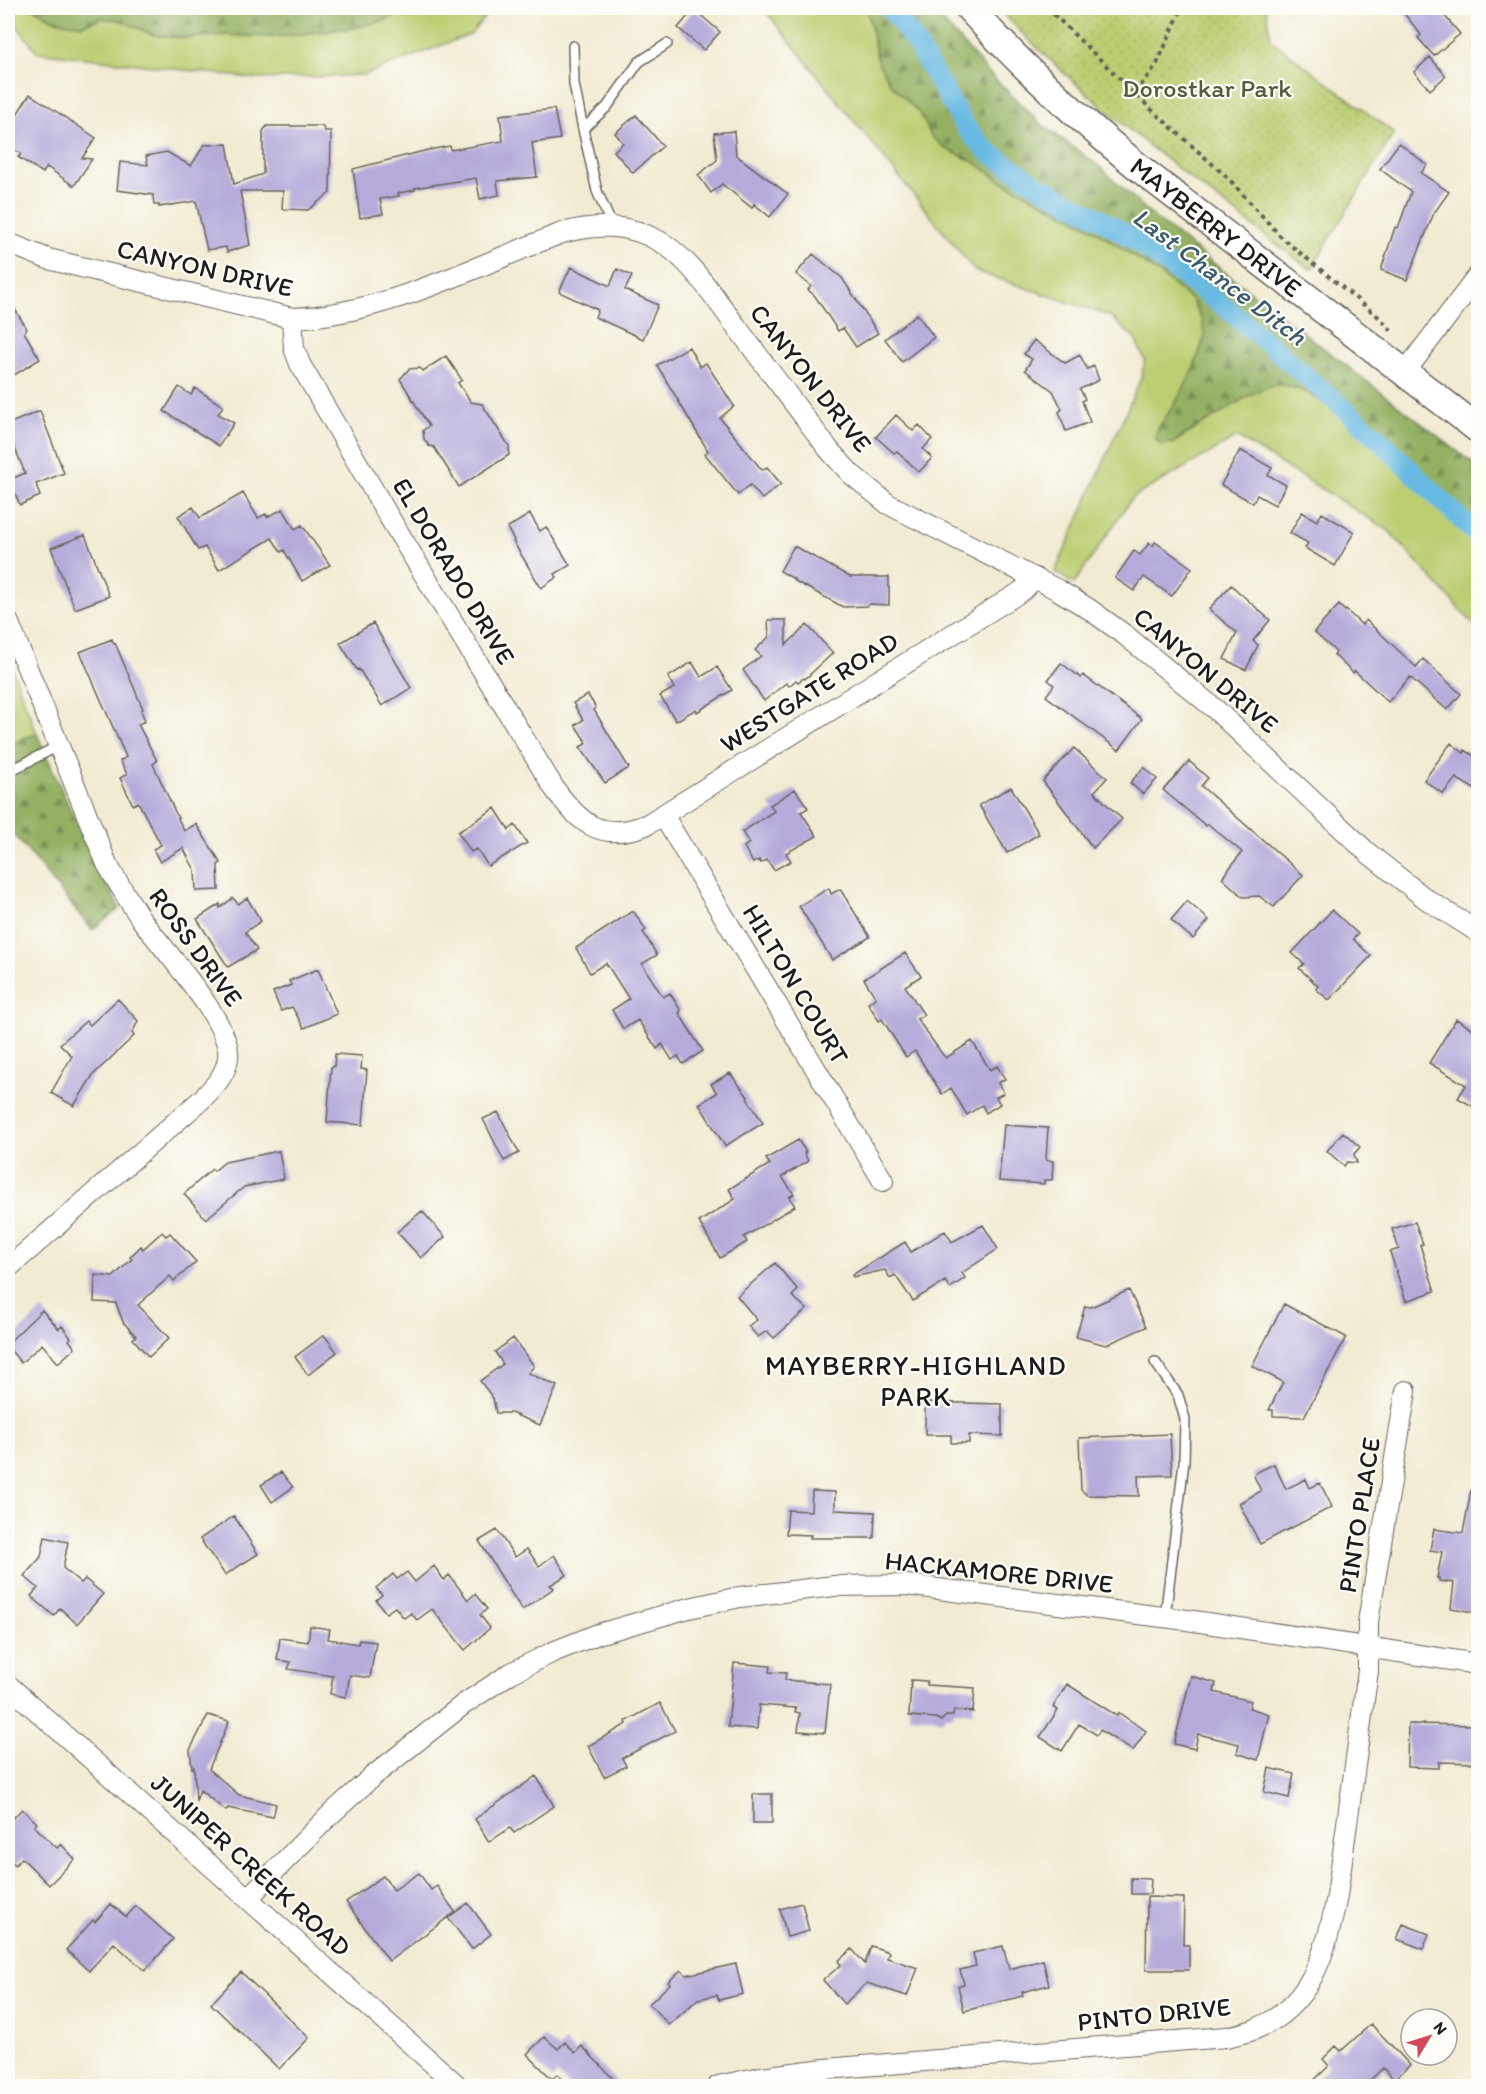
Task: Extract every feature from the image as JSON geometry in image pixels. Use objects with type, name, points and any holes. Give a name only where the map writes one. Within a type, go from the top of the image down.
[{"type":"main road","name":"MAYBERRY DRIVE","points":[[969,8],[1049,91],[1148,175],[1479,429]]},
{"type":"street","name":"CANYON DRIVE","points":[[8,243],[48,259],[292,318],[337,313],[394,298],[562,232],[583,227],[612,226],[643,233],[662,242],[698,276],[830,451],[850,474],[871,492],[908,516],[1035,578],[1089,609],[1163,665],[1215,709],[1368,853],[1426,899],[1479,932]]},
{"type":"street","points":[[1405,372],[1479,276]]},
{"type":"street","name":"EL DORADO DRIVE","points":[[292,318],[294,348],[300,364],[389,517],[554,788],[578,816],[592,827],[603,831]]},
{"type":"street","name":"WESTGATE ROAD","points":[[603,831],[635,830],[663,815],[1022,591],[1035,578]]},
{"type":"street","name":"ROSS DRIVE","points":[[8,621],[93,832],[112,872],[142,920],[211,1012],[223,1030],[228,1046],[224,1073],[213,1088],[8,1268]]},
{"type":"street","name":"HILTON COURT","points":[[663,815],[883,1180]]},
{"type":"street","name":"PINTO PLACE","points":[[1367,1648],[1368,1622],[1406,1391]]},
{"type":"street","name":"HACKAMORE DRIVE","points":[[248,1898],[331,1814],[406,1749],[464,1704],[511,1673],[553,1652],[608,1630],[740,1597],[803,1589],[874,1584],[906,1585],[1165,1617],[1479,1664]]},
{"type":"street","name":"PINTO DRIVE","points":[[718,2086],[761,2077],[825,2069],[1226,2037],[1253,2030],[1271,2021],[1305,1992],[1315,1973],[1331,1927],[1368,1671],[1367,1648]]},
{"type":"street","name":"JUNIPER CREEK ROAD","points":[[8,1685],[458,2086]]},
{"type":"lane","points":[[583,129],[607,107],[639,62],[667,44]]},
{"type":"lane","points":[[573,46],[574,84],[583,129],[597,191],[612,226]]},
{"type":"lane","points":[[8,772],[58,746]]},
{"type":"lane","points":[[1155,1362],[1178,1395],[1185,1419],[1184,1462],[1165,1617]]},
{"type":"path","points":[[1047,8],[1229,179],[1282,238],[1389,327],[1397,340],[1405,372]]},
{"type":"path","points":[[1135,93],[1157,64],[1182,8]]},
{"type":"green space","points":[[8,8],[33,8],[54,20],[82,25],[101,18],[121,20],[153,35],[184,38],[224,35],[274,37],[353,28],[385,20],[412,8],[492,8],[471,34],[364,75],[258,79],[37,52],[8,14]]},
{"type":"green space","points":[[33,8],[412,8],[385,20],[353,28],[274,37],[224,35],[184,38],[153,35],[121,20],[101,18],[82,25],[54,20]]},
{"type":"green space","points":[[763,8],[867,8],[878,62],[890,83],[921,115],[932,137],[945,148],[974,162],[1000,180],[1087,225],[1161,275],[1191,299],[1202,320],[1205,336],[1192,373],[1159,427],[1173,443],[1248,396],[1276,385],[1297,388],[1322,402],[1381,448],[1478,542],[1478,629],[1388,530],[1237,437],[1132,498],[1074,584],[1055,572],[1141,378],[1145,360],[1135,339],[1110,316],[975,271]]},
{"type":"green space","points":[[867,8],[931,8],[988,72],[1040,123],[1099,166],[1156,219],[1478,467],[1478,542],[1381,448],[1322,402],[1297,388],[1276,385],[1261,389],[1173,443],[1161,445],[1155,438],[1159,427],[1192,373],[1205,336],[1202,320],[1191,300],[1161,275],[1087,225],[1000,180],[974,162],[945,148],[932,137],[921,115],[890,83],[878,62]]},
{"type":"green space","name":"Dorostkar Park","points":[[998,8],[1266,8],[1271,40],[1394,133],[1311,270],[1109,113]]},
{"type":"green space","points":[[8,658],[37,734],[8,747]]},
{"type":"green space","points":[[37,734],[93,861],[120,908],[92,930],[8,827],[8,747]]},
{"type":"building","points":[[1400,8],[1438,8],[1460,34],[1434,56],[1418,38],[1421,35]]},
{"type":"building","points":[[694,9],[720,32],[704,50],[678,28]]},
{"type":"building","points":[[1430,57],[1446,76],[1430,90],[1414,72]]},
{"type":"building","points":[[30,94],[96,138],[82,158],[92,159],[74,186],[47,167],[43,173],[18,157],[21,154],[8,145],[8,128]]},
{"type":"building","points":[[554,109],[560,139],[532,143],[537,177],[497,181],[499,195],[480,199],[476,178],[415,188],[415,190],[398,193],[399,196],[380,199],[383,214],[360,218],[353,169],[428,150],[450,146],[451,150],[503,141],[500,115]]},
{"type":"building","points":[[636,115],[663,146],[633,173],[614,151],[623,143],[615,133]]},
{"type":"building","points":[[267,126],[322,126],[325,131],[331,131],[330,193],[308,210],[282,209],[283,191],[240,191],[250,245],[227,252],[226,247],[207,250],[196,201],[159,207],[159,205],[154,205],[153,195],[117,190],[120,162],[148,165],[146,156],[167,152],[191,166],[204,145],[227,144],[234,184],[263,174],[263,131]]},
{"type":"building","points":[[734,131],[736,155],[788,194],[770,217],[754,204],[752,208],[722,184],[711,193],[698,175],[717,160],[714,133]]},
{"type":"building","points":[[1399,143],[1427,165],[1421,173],[1449,192],[1434,213],[1407,280],[1381,270],[1395,227],[1398,228],[1411,192],[1380,169]]},
{"type":"building","points":[[813,254],[842,278],[878,333],[856,347],[843,328],[838,331],[815,296],[808,290],[811,286],[796,274]]},
{"type":"building","points":[[571,267],[610,286],[617,269],[632,276],[625,290],[658,305],[643,339],[595,317],[598,310],[559,292]]},
{"type":"building","points":[[8,298],[27,329],[24,332],[40,359],[8,379]]},
{"type":"building","points":[[917,314],[934,337],[902,362],[885,339]]},
{"type":"building","points":[[1034,340],[1065,363],[1080,355],[1087,369],[1094,366],[1099,380],[1080,389],[1085,399],[1082,401],[1090,422],[1066,431],[1059,412],[1062,409],[1053,391],[1025,370],[1032,359],[1024,354]]},
{"type":"building","points":[[689,347],[700,367],[706,363],[734,406],[720,418],[762,470],[767,467],[781,484],[762,499],[750,485],[738,495],[705,454],[708,451],[657,365]]},
{"type":"building","points":[[446,356],[462,380],[458,383],[471,402],[482,404],[509,446],[509,455],[459,487],[434,447],[429,446],[424,439],[423,430],[429,426],[400,379],[409,369],[420,368],[423,371]]},
{"type":"building","points":[[179,387],[191,395],[195,388],[223,406],[218,414],[234,423],[219,446],[164,411]]},
{"type":"building","points":[[40,411],[64,473],[36,484],[40,496],[20,505],[9,480],[25,473],[8,431],[8,424]]},
{"type":"building","points":[[896,415],[913,431],[919,425],[932,439],[923,449],[932,458],[919,472],[897,451],[894,453],[876,437]]},
{"type":"building","points":[[1240,450],[1272,468],[1268,475],[1286,485],[1275,505],[1257,495],[1253,503],[1221,485]]},
{"type":"building","points":[[243,493],[258,518],[266,514],[267,517],[283,509],[295,529],[302,525],[330,565],[302,581],[284,550],[281,552],[272,538],[219,570],[205,547],[198,550],[178,516],[193,507],[200,518]]},
{"type":"building","points":[[1302,512],[1317,521],[1322,513],[1354,532],[1335,566],[1305,548],[1308,543],[1290,533]]},
{"type":"building","points":[[530,514],[540,531],[546,527],[570,565],[555,574],[557,577],[541,588],[507,528]]},
{"type":"building","points":[[85,535],[109,596],[75,609],[51,548]]},
{"type":"building","points":[[1155,542],[1192,568],[1172,596],[1144,577],[1134,591],[1115,578],[1134,551],[1140,555],[1149,543],[1153,546]]},
{"type":"building","points":[[794,546],[850,577],[889,577],[889,605],[869,604],[868,606],[843,607],[793,580],[780,571]]},
{"type":"building","points":[[1231,585],[1270,620],[1253,641],[1258,645],[1246,670],[1224,659],[1237,633],[1209,609]]},
{"type":"building","points":[[1339,605],[1362,625],[1366,620],[1416,667],[1423,659],[1461,694],[1447,710],[1410,677],[1388,702],[1355,671],[1353,673],[1334,655],[1336,652],[1314,632]]},
{"type":"building","points":[[768,620],[786,620],[786,645],[807,625],[833,653],[805,679],[798,682],[796,680],[789,686],[786,683],[764,701],[743,670],[761,656],[755,650],[769,637]]},
{"type":"building","points":[[373,623],[411,688],[382,706],[340,643]]},
{"type":"building","points":[[112,639],[143,709],[141,710],[145,721],[138,724],[157,761],[153,764],[184,831],[196,824],[221,863],[218,865],[219,890],[196,891],[195,870],[183,848],[160,862],[153,849],[161,845],[138,802],[133,805],[120,778],[127,774],[120,761],[126,757],[80,652]]},
{"type":"building","points":[[692,662],[701,677],[717,667],[732,690],[697,712],[696,709],[676,721],[660,696],[674,688],[668,677]]},
{"type":"building","points":[[1061,663],[1081,678],[1083,675],[1142,719],[1119,750],[1046,696],[1054,685],[1048,680]]},
{"type":"building","points":[[588,695],[596,708],[594,710],[629,768],[605,783],[580,747],[587,743],[575,725],[583,720],[573,703]]},
{"type":"building","points":[[1451,743],[1464,753],[1465,750],[1479,759],[1479,792],[1456,778],[1443,794],[1424,780]]},
{"type":"building","points":[[1074,748],[1107,778],[1094,792],[1122,819],[1093,848],[1043,781]]},
{"type":"building","points":[[1189,761],[1208,778],[1201,786],[1303,875],[1274,907],[1259,896],[1243,897],[1222,878],[1242,852],[1163,790]]},
{"type":"building","points":[[1144,767],[1157,779],[1143,794],[1130,783]]},
{"type":"building","points":[[1011,787],[1039,834],[1007,853],[979,805]]},
{"type":"building","points":[[795,789],[808,808],[801,812],[817,836],[786,853],[791,861],[774,870],[767,860],[753,863],[744,847],[749,843],[742,832],[774,811],[770,805]]},
{"type":"building","points":[[495,808],[509,830],[515,825],[527,843],[488,866],[477,849],[471,852],[458,832]]},
{"type":"building","points":[[829,888],[831,894],[840,889],[870,937],[832,960],[799,906]]},
{"type":"building","points":[[233,898],[238,904],[247,898],[261,921],[245,932],[257,950],[228,967],[197,919],[220,904],[220,908]]},
{"type":"building","points":[[1187,901],[1209,920],[1193,939],[1171,920]]},
{"type":"building","points":[[1332,910],[1358,934],[1353,939],[1371,956],[1329,1000],[1316,989],[1318,986],[1299,968],[1304,964],[1292,953]]},
{"type":"building","points":[[634,912],[646,930],[643,932],[657,955],[642,964],[663,997],[670,993],[681,1011],[679,1013],[703,1051],[683,1064],[678,1056],[672,1060],[662,1044],[657,1049],[638,1020],[623,1029],[612,1010],[629,999],[606,963],[590,973],[576,948]]},
{"type":"building","points":[[905,953],[921,976],[905,986],[924,1015],[917,1019],[943,1055],[946,1058],[972,1041],[990,1070],[997,1066],[1005,1079],[998,1083],[1004,1093],[996,1097],[1000,1104],[986,1113],[982,1105],[967,1115],[951,1088],[942,1094],[915,1051],[906,1057],[882,1019],[879,1021],[868,1003],[876,998],[864,979]]},
{"type":"building","points":[[318,969],[337,1014],[304,1028],[292,1007],[281,1011],[273,992],[291,985],[289,981]]},
{"type":"building","points":[[118,999],[138,1021],[132,1033],[134,1036],[93,1075],[74,1106],[51,1093],[72,1056],[60,1044],[86,1021],[90,1025]]},
{"type":"building","points":[[1456,1019],[1479,1033],[1479,1099],[1474,1107],[1458,1098],[1466,1085],[1429,1063]]},
{"type":"building","points":[[335,1054],[362,1056],[361,1069],[367,1070],[363,1125],[327,1122],[331,1067],[334,1067]]},
{"type":"building","points":[[730,1073],[748,1097],[763,1123],[725,1146],[699,1104],[717,1093],[711,1084]]},
{"type":"building","points":[[498,1112],[519,1153],[504,1161],[483,1119]]},
{"type":"building","points":[[1004,1125],[1048,1128],[1046,1160],[1053,1161],[1052,1180],[1044,1180],[1044,1184],[999,1181]]},
{"type":"building","points":[[1343,1132],[1360,1147],[1354,1154],[1357,1163],[1347,1162],[1344,1166],[1327,1151]]},
{"type":"building","points":[[798,1140],[806,1152],[804,1153],[808,1161],[782,1177],[794,1194],[789,1197],[795,1206],[744,1237],[747,1242],[720,1258],[699,1222],[735,1199],[729,1189],[770,1164],[766,1159]]},
{"type":"building","points":[[279,1151],[284,1179],[244,1187],[206,1219],[184,1194],[212,1169],[214,1171],[225,1162]]},
{"type":"building","points":[[422,1211],[445,1237],[421,1258],[397,1232]]},
{"type":"building","points":[[1415,1222],[1435,1291],[1406,1301],[1390,1252],[1399,1249],[1392,1229]]},
{"type":"building","points":[[983,1225],[998,1249],[962,1273],[965,1278],[950,1288],[945,1281],[913,1301],[895,1275],[890,1278],[885,1270],[853,1277],[852,1275],[905,1242],[911,1252],[945,1231],[952,1242]]},
{"type":"building","points":[[162,1232],[166,1236],[170,1233],[196,1262],[174,1281],[170,1276],[138,1305],[169,1338],[149,1357],[133,1339],[136,1336],[123,1322],[116,1303],[94,1302],[95,1275],[113,1277],[132,1259],[130,1257],[141,1246],[143,1249]]},
{"type":"building","points":[[775,1263],[798,1290],[792,1296],[807,1309],[774,1338],[767,1331],[758,1337],[748,1326],[757,1320],[737,1296]]},
{"type":"building","points":[[1129,1290],[1146,1327],[1106,1345],[1076,1337],[1085,1306],[1091,1307]]},
{"type":"building","points":[[1284,1304],[1346,1337],[1304,1417],[1273,1416],[1273,1410],[1269,1410],[1283,1382],[1252,1366]]},
{"type":"building","points":[[42,1310],[59,1329],[62,1326],[75,1348],[58,1363],[42,1344],[21,1363],[8,1347],[8,1343]]},
{"type":"building","points":[[324,1335],[337,1352],[308,1375],[295,1357]]},
{"type":"building","points":[[513,1338],[534,1366],[528,1373],[557,1386],[540,1425],[511,1413],[496,1413],[493,1398],[480,1381],[503,1364],[495,1352]]},
{"type":"building","points":[[925,1402],[1002,1404],[1002,1436],[969,1435],[969,1443],[951,1443],[951,1435],[925,1435]]},
{"type":"building","points":[[1170,1434],[1172,1475],[1138,1476],[1139,1496],[1087,1495],[1081,1490],[1079,1438]]},
{"type":"building","points":[[1274,1464],[1286,1489],[1306,1479],[1310,1488],[1320,1483],[1332,1507],[1260,1544],[1239,1503],[1261,1491],[1254,1476],[1255,1473]]},
{"type":"building","points":[[281,1472],[293,1487],[272,1502],[261,1485]]},
{"type":"building","points":[[1471,1490],[1479,1491],[1479,1613],[1451,1608],[1454,1583],[1439,1581],[1437,1578],[1442,1552],[1430,1550],[1434,1529],[1463,1533]]},
{"type":"building","points":[[812,1491],[835,1492],[835,1510],[875,1512],[874,1538],[810,1538],[811,1535],[786,1534],[788,1510],[811,1511]]},
{"type":"building","points":[[234,1516],[258,1554],[225,1575],[200,1539]]},
{"type":"building","points":[[497,1530],[515,1557],[527,1549],[539,1566],[554,1555],[567,1575],[550,1585],[554,1588],[522,1610],[479,1541]]},
{"type":"building","points":[[45,1537],[68,1542],[63,1568],[81,1583],[85,1579],[103,1594],[77,1624],[60,1608],[54,1616],[31,1596],[38,1588],[24,1576],[41,1557]]},
{"type":"building","points":[[434,1566],[444,1580],[449,1575],[468,1600],[475,1594],[487,1609],[480,1615],[490,1628],[465,1650],[432,1609],[417,1620],[411,1613],[404,1618],[395,1607],[386,1613],[376,1600],[382,1595],[376,1588],[393,1574],[397,1579],[407,1572],[415,1582]]},
{"type":"building","points":[[310,1626],[330,1629],[328,1639],[358,1644],[359,1640],[376,1642],[370,1678],[350,1675],[346,1697],[330,1694],[333,1676],[288,1669],[291,1662],[277,1660],[280,1638],[308,1642]]},
{"type":"building","points":[[734,1663],[770,1666],[769,1672],[786,1673],[785,1680],[830,1684],[825,1733],[798,1731],[800,1713],[795,1712],[796,1708],[759,1705],[757,1729],[728,1727]]},
{"type":"building","points":[[1191,1676],[1216,1683],[1214,1692],[1251,1701],[1249,1708],[1269,1714],[1258,1760],[1237,1753],[1239,1744],[1198,1734],[1195,1749],[1174,1744]]},
{"type":"building","points":[[911,1680],[927,1681],[927,1685],[975,1688],[973,1712],[954,1710],[953,1716],[946,1716],[941,1721],[936,1718],[909,1716]]},
{"type":"building","points":[[1067,1684],[1117,1716],[1119,1713],[1146,1731],[1133,1751],[1100,1730],[1097,1735],[1079,1724],[1062,1751],[1040,1737],[1058,1710],[1053,1707]]},
{"type":"building","points":[[660,1703],[675,1731],[622,1758],[626,1766],[604,1777],[588,1746],[627,1724],[626,1721]]},
{"type":"building","points":[[208,1715],[229,1721],[209,1769],[239,1795],[276,1804],[273,1817],[228,1808],[226,1811],[200,1790],[196,1801],[194,1767],[192,1768],[190,1750]]},
{"type":"building","points":[[1408,1724],[1479,1725],[1479,1763],[1439,1762],[1439,1768],[1407,1767]]},
{"type":"building","points":[[1269,1768],[1294,1774],[1289,1798],[1264,1792]]},
{"type":"building","points":[[536,1776],[554,1806],[514,1833],[510,1828],[489,1842],[475,1819]]},
{"type":"building","points":[[753,1794],[772,1794],[772,1823],[753,1823]]},
{"type":"building","points":[[22,1809],[37,1823],[34,1826],[57,1848],[61,1844],[75,1859],[49,1885],[22,1858],[15,1865],[8,1858],[8,1823]]},
{"type":"building","points":[[419,1873],[431,1890],[437,1886],[455,1912],[389,1961],[346,1902],[383,1876],[394,1890]]},
{"type":"building","points":[[1131,1878],[1151,1879],[1150,1894],[1131,1894]]},
{"type":"building","points":[[1147,1897],[1184,1898],[1183,1945],[1189,1945],[1189,1970],[1146,1970]]},
{"type":"building","points":[[468,1903],[491,1934],[472,1949],[448,1918]]},
{"type":"building","points":[[802,1903],[809,1931],[787,1937],[780,1909]]},
{"type":"building","points":[[111,1904],[126,1917],[136,1906],[173,1939],[145,1971],[114,1943],[89,1971],[66,1950]]},
{"type":"building","points":[[1403,1924],[1429,1934],[1423,1949],[1397,1939]]},
{"type":"building","points":[[871,1946],[889,1952],[887,1958],[918,1968],[907,1996],[867,1983],[844,2004],[823,1980],[841,1965],[838,1961],[852,1949],[865,1964]]},
{"type":"building","points":[[1003,1946],[1009,1969],[1043,1960],[1049,1985],[1022,1992],[1023,1996],[964,2011],[958,1986],[964,1984],[960,1970],[976,1966],[973,1953]]},
{"type":"building","points":[[736,1964],[743,1994],[719,2000],[717,1995],[698,1999],[669,2025],[649,2004],[681,1970],[686,1975]]},
{"type":"building","points":[[241,1972],[309,2038],[279,2069],[211,2004]]},
{"type":"building","points":[[1371,2024],[1399,2053],[1399,2067],[1408,2067],[1394,2080],[1383,2068],[1364,2086],[1308,2086],[1329,2066],[1323,2059],[1336,2046],[1341,2051]]},
{"type":"building","points":[[544,2037],[558,2049],[565,2042],[575,2053],[582,2046],[620,2086],[569,2086],[557,2074],[552,2079],[527,2054]]},
{"type":"waterway","name":"Last Chance Ditch","points":[[890,8],[913,39],[967,129],[986,150],[1035,184],[1099,218],[1139,243],[1231,312],[1370,431],[1478,536]]},
{"type":"district","name":"MAYBERRY-HIGHLAND PARK","points":[[916,1380]]}]
